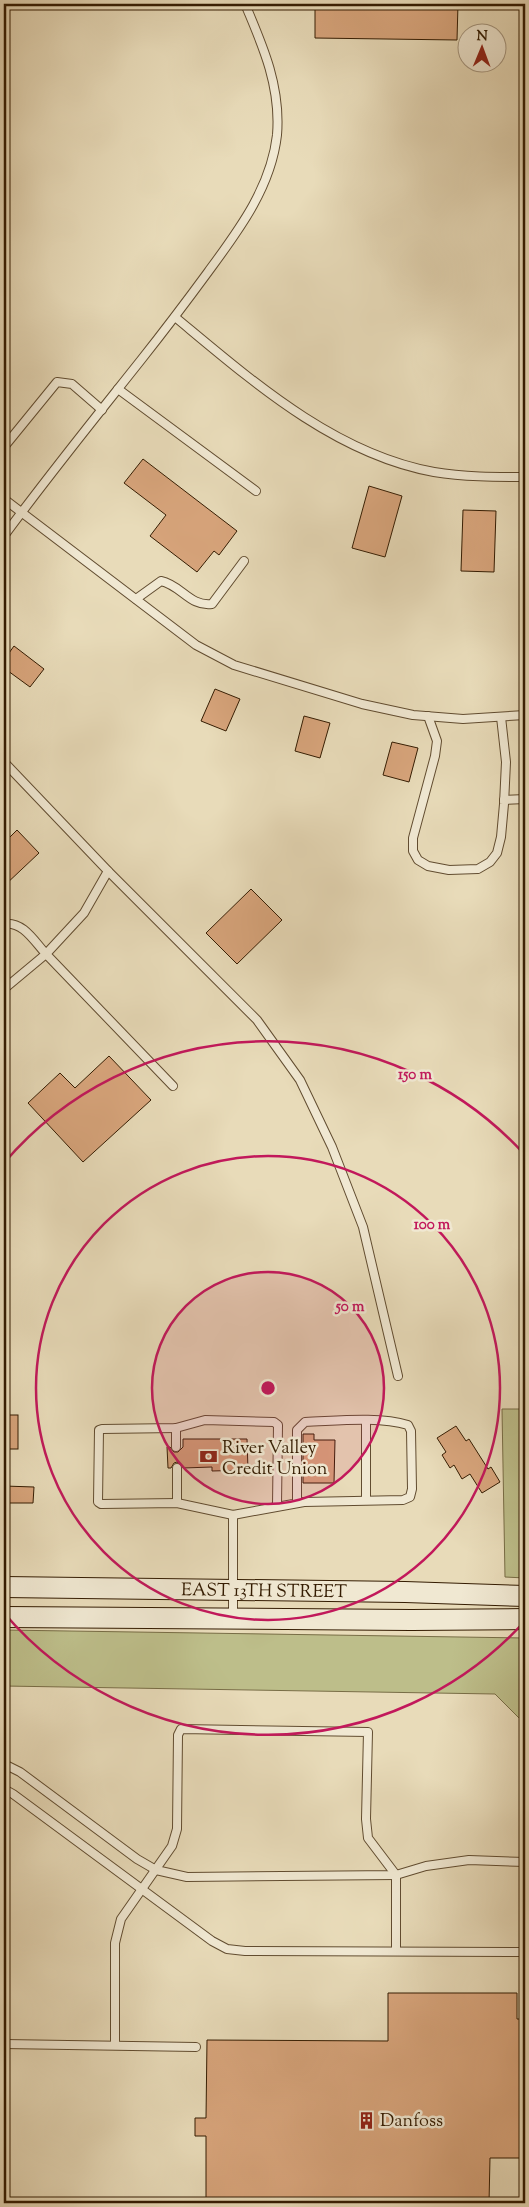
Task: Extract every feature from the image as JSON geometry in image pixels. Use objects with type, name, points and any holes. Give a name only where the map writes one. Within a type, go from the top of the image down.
[{"type":"main road","name":"EAST 13TH STREET","points":[[4,1587],[525,1596]]},
{"type":"main road","name":"EAST 13TH STREET","points":[[4,1618],[525,1619]]},
{"type":"lane","points":[[4,536],[175,317],[237,232],[256,202],[270,166],[277,136],[277,104],[274,79],[245,4]]},
{"type":"lane","points":[[175,317],[243,373],[296,410],[344,440],[395,462],[434,472],[483,477],[525,477]]},
{"type":"lane","points":[[4,447],[57,382],[72,384],[102,410]]},
{"type":"lane","points":[[118,389],[256,491]]},
{"type":"lane","points":[[4,499],[196,645],[234,665],[362,704],[413,715],[463,719],[525,715]]},
{"type":"lane","points":[[136,599],[161,581],[168,582],[198,604],[212,604],[244,562]]},
{"type":"lane","points":[[428,716],[437,741],[435,756],[413,838],[413,851],[418,860],[428,866],[449,870],[478,869],[490,862],[497,853],[504,800],[506,762],[501,717]]},
{"type":"lane","points":[[5,764],[108,871],[257,1020],[300,1080],[332,1147],[362,1227],[398,1376]]},
{"type":"lane","points":[[504,800],[525,799]]},
{"type":"lane","points":[[4,989],[46,954],[84,913],[108,871]]},
{"type":"lane","points":[[4,924],[14,923],[21,926],[173,1086]]},
{"type":"lane","points":[[278,1505],[278,1425],[276,1423],[205,1420],[176,1428],[102,1428],[100,1430],[98,1502],[105,1505],[177,1503],[233,1515],[296,1503],[403,1500],[410,1497],[412,1489],[411,1431],[408,1425],[366,1421],[305,1422],[301,1424],[297,1430],[296,1503]]},
{"type":"lane","points":[[366,1421],[366,1500]]},
{"type":"lane","points":[[176,1428],[176,1447]]},
{"type":"lane","points":[[176,1468],[177,1503]]},
{"type":"lane","points":[[233,1515],[233,1619]]},
{"type":"lane","points":[[115,2045],[116,1943],[121,1920],[172,1846],[177,1829],[178,1735],[181,1729],[365,1731],[369,1735],[366,1819],[368,1838],[396,1875],[396,1951]]},
{"type":"lane","points":[[4,1764],[20,1772],[138,1859],[156,1870],[187,1877],[396,1875],[426,1866],[469,1860],[525,1862]]},
{"type":"lane","points":[[4,1789],[212,1941],[227,1949],[245,1951],[525,1952]]},
{"type":"lane","points":[[4,2044],[196,2047]]},
{"type":"green space","points":[[502,1409],[525,1409],[525,1578],[505,1577]]},
{"type":"green space","points":[[4,1630],[525,1638],[525,1724],[495,1694],[4,1686]]},
{"type":"building","points":[[315,4],[458,4],[456,40],[315,38]]},
{"type":"building","points":[[143,459],[237,531],[219,555],[214,551],[197,572],[150,536],[166,515],[124,483]]},
{"type":"building","points":[[369,486],[402,496],[385,557],[352,548]]},
{"type":"building","points":[[463,510],[496,511],[494,572],[461,571]]},
{"type":"building","points":[[14,646],[44,669],[30,687],[4,668],[4,660]]},
{"type":"building","points":[[215,689],[240,699],[226,731],[201,721]]},
{"type":"building","points":[[304,716],[330,723],[320,758],[295,751]]},
{"type":"building","points":[[392,742],[418,748],[409,782],[383,775]]},
{"type":"building","points":[[4,830],[10,837],[17,830],[39,853],[4,886]]},
{"type":"building","points":[[251,889],[282,920],[237,964],[206,933]]},
{"type":"building","points":[[109,1056],[151,1100],[83,1162],[28,1103],[60,1073],[75,1088]]},
{"type":"building","points":[[4,1415],[18,1415],[18,1449],[4,1449]]},
{"type":"building","points":[[456,1426],[466,1441],[469,1439],[488,1469],[491,1467],[500,1482],[482,1493],[470,1474],[462,1479],[454,1465],[450,1468],[442,1455],[446,1452],[437,1438]]},
{"type":"building","points":[[303,1434],[314,1434],[314,1440],[335,1440],[334,1483],[303,1483]]},
{"type":"building","name":"River Valley Credit Union","points":[[183,1439],[247,1439],[248,1470],[212,1471],[212,1467],[183,1468],[177,1462],[171,1468],[168,1468],[167,1447],[170,1447],[174,1452],[178,1452],[183,1447]]},
{"type":"building","points":[[4,1486],[34,1487],[33,1503],[4,1503]]},
{"type":"building","name":"Danfoss","points":[[388,1993],[517,1993],[517,2019],[525,2019],[525,2038],[520,2038],[520,2082],[525,2082],[525,2158],[490,2158],[489,2203],[206,2203],[206,2136],[195,2136],[195,2118],[206,2118],[207,2040],[388,2041]]},
{"type":"place","name":"River Valley Credit Union","points":[[208,1457]]},
{"type":"place","name":"Danfoss","points":[[366,2120]]}]
